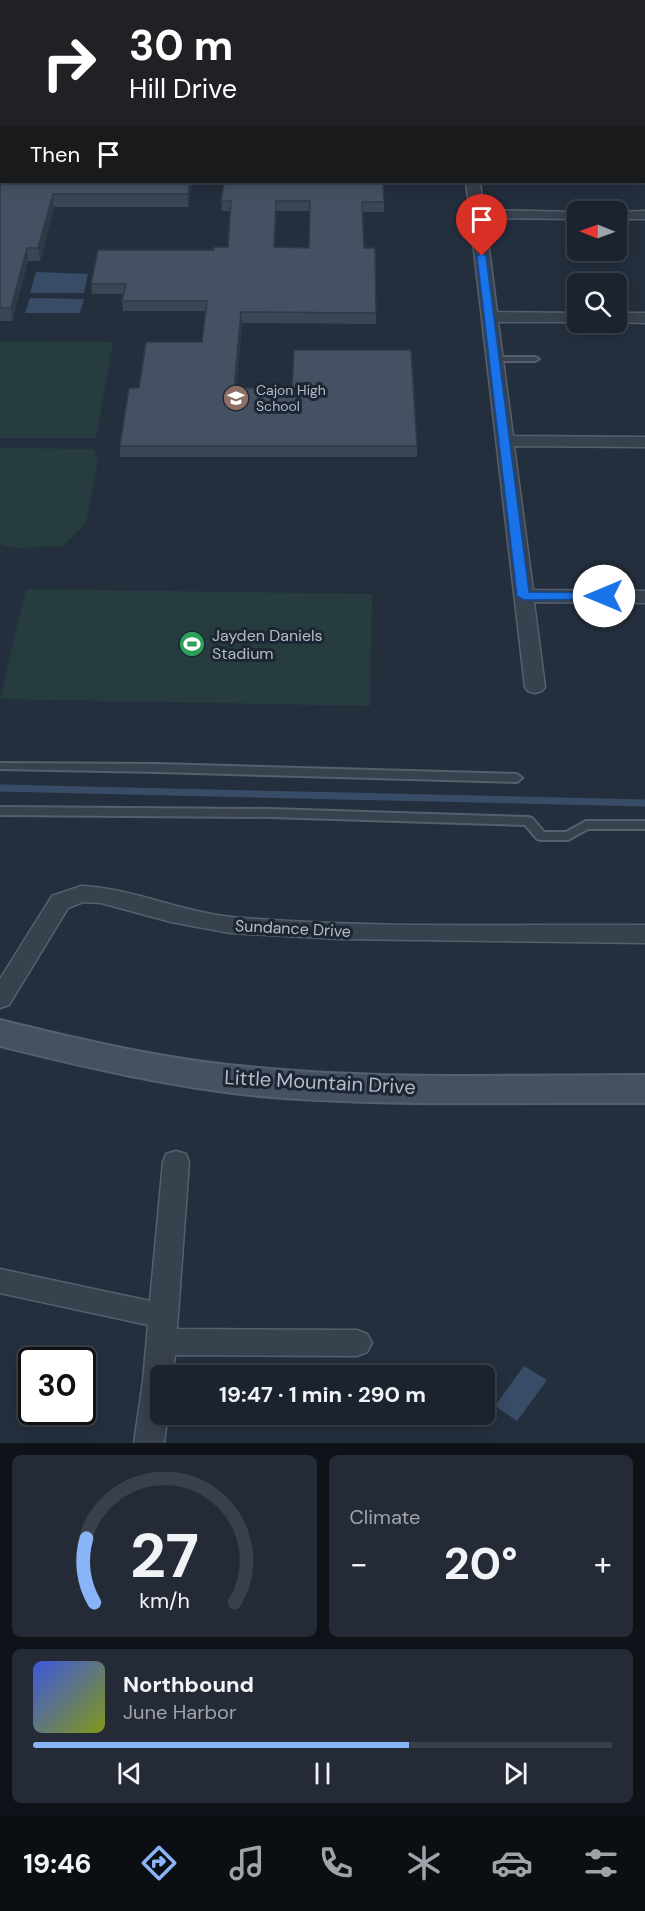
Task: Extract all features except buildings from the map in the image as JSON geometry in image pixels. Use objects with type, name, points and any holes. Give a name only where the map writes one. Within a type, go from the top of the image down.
[{"type":"main road","name":"Little Mountain Drive","points":[[0,1033],[82,1053],[186,1073],[259,1082],[338,1087],[645,1089]]},
{"type":"street","points":[[473,183],[535,687]]},
{"type":"street","points":[[477,214],[567,215]]},
{"type":"street","points":[[627,215],[645,215]]},
{"type":"street","points":[[489,317],[567,318]]},
{"type":"street","points":[[627,318],[645,318]]},
{"type":"street","points":[[504,441],[645,442]]},
{"type":"street","points":[[524,596],[645,597]]},
{"type":"street","name":"Sundance Drive","points":[[0,999],[60,902],[81,894],[100,895],[171,914],[230,925],[340,932],[645,934]]},
{"type":"street","points":[[149,1443],[162,1329],[176,1162]]},
{"type":"street","points":[[0,1281],[162,1329],[357,1343]]},
{"type":"lane","points":[[494,359],[535,358]]},
{"type":"lane","points":[[0,766],[518,778]]},
{"type":"lane","points":[[0,811],[271,813],[528,821],[540,836],[568,836],[586,825],[645,825]]},
{"type":"green space","points":[[0,341],[113,342],[96,438],[0,438]]},
{"type":"green space","points":[[0,448],[94,449],[98,460],[86,523],[63,546],[16,548],[0,544]]},
{"type":"green space","name":"Jayden Daniels Stadium","points":[[26,589],[372,594],[370,706],[0,699]]},
{"type":"water","points":[[36,272],[88,274],[84,293],[30,293]]},
{"type":"water","points":[[30,298],[84,299],[80,313],[25,313]]},
{"type":"water","points":[[524,1366],[547,1380],[517,1421],[495,1406]]},
{"type":"waterway","points":[[0,788],[645,803]]},
{"type":"place","name":"Cajon High School","points":[[236,398]]},
{"type":"place","name":"Jayden Daniels Stadium","points":[[192,644]]},
{"type":"route","points":[[482,256],[524,596],[604,596]]}]
